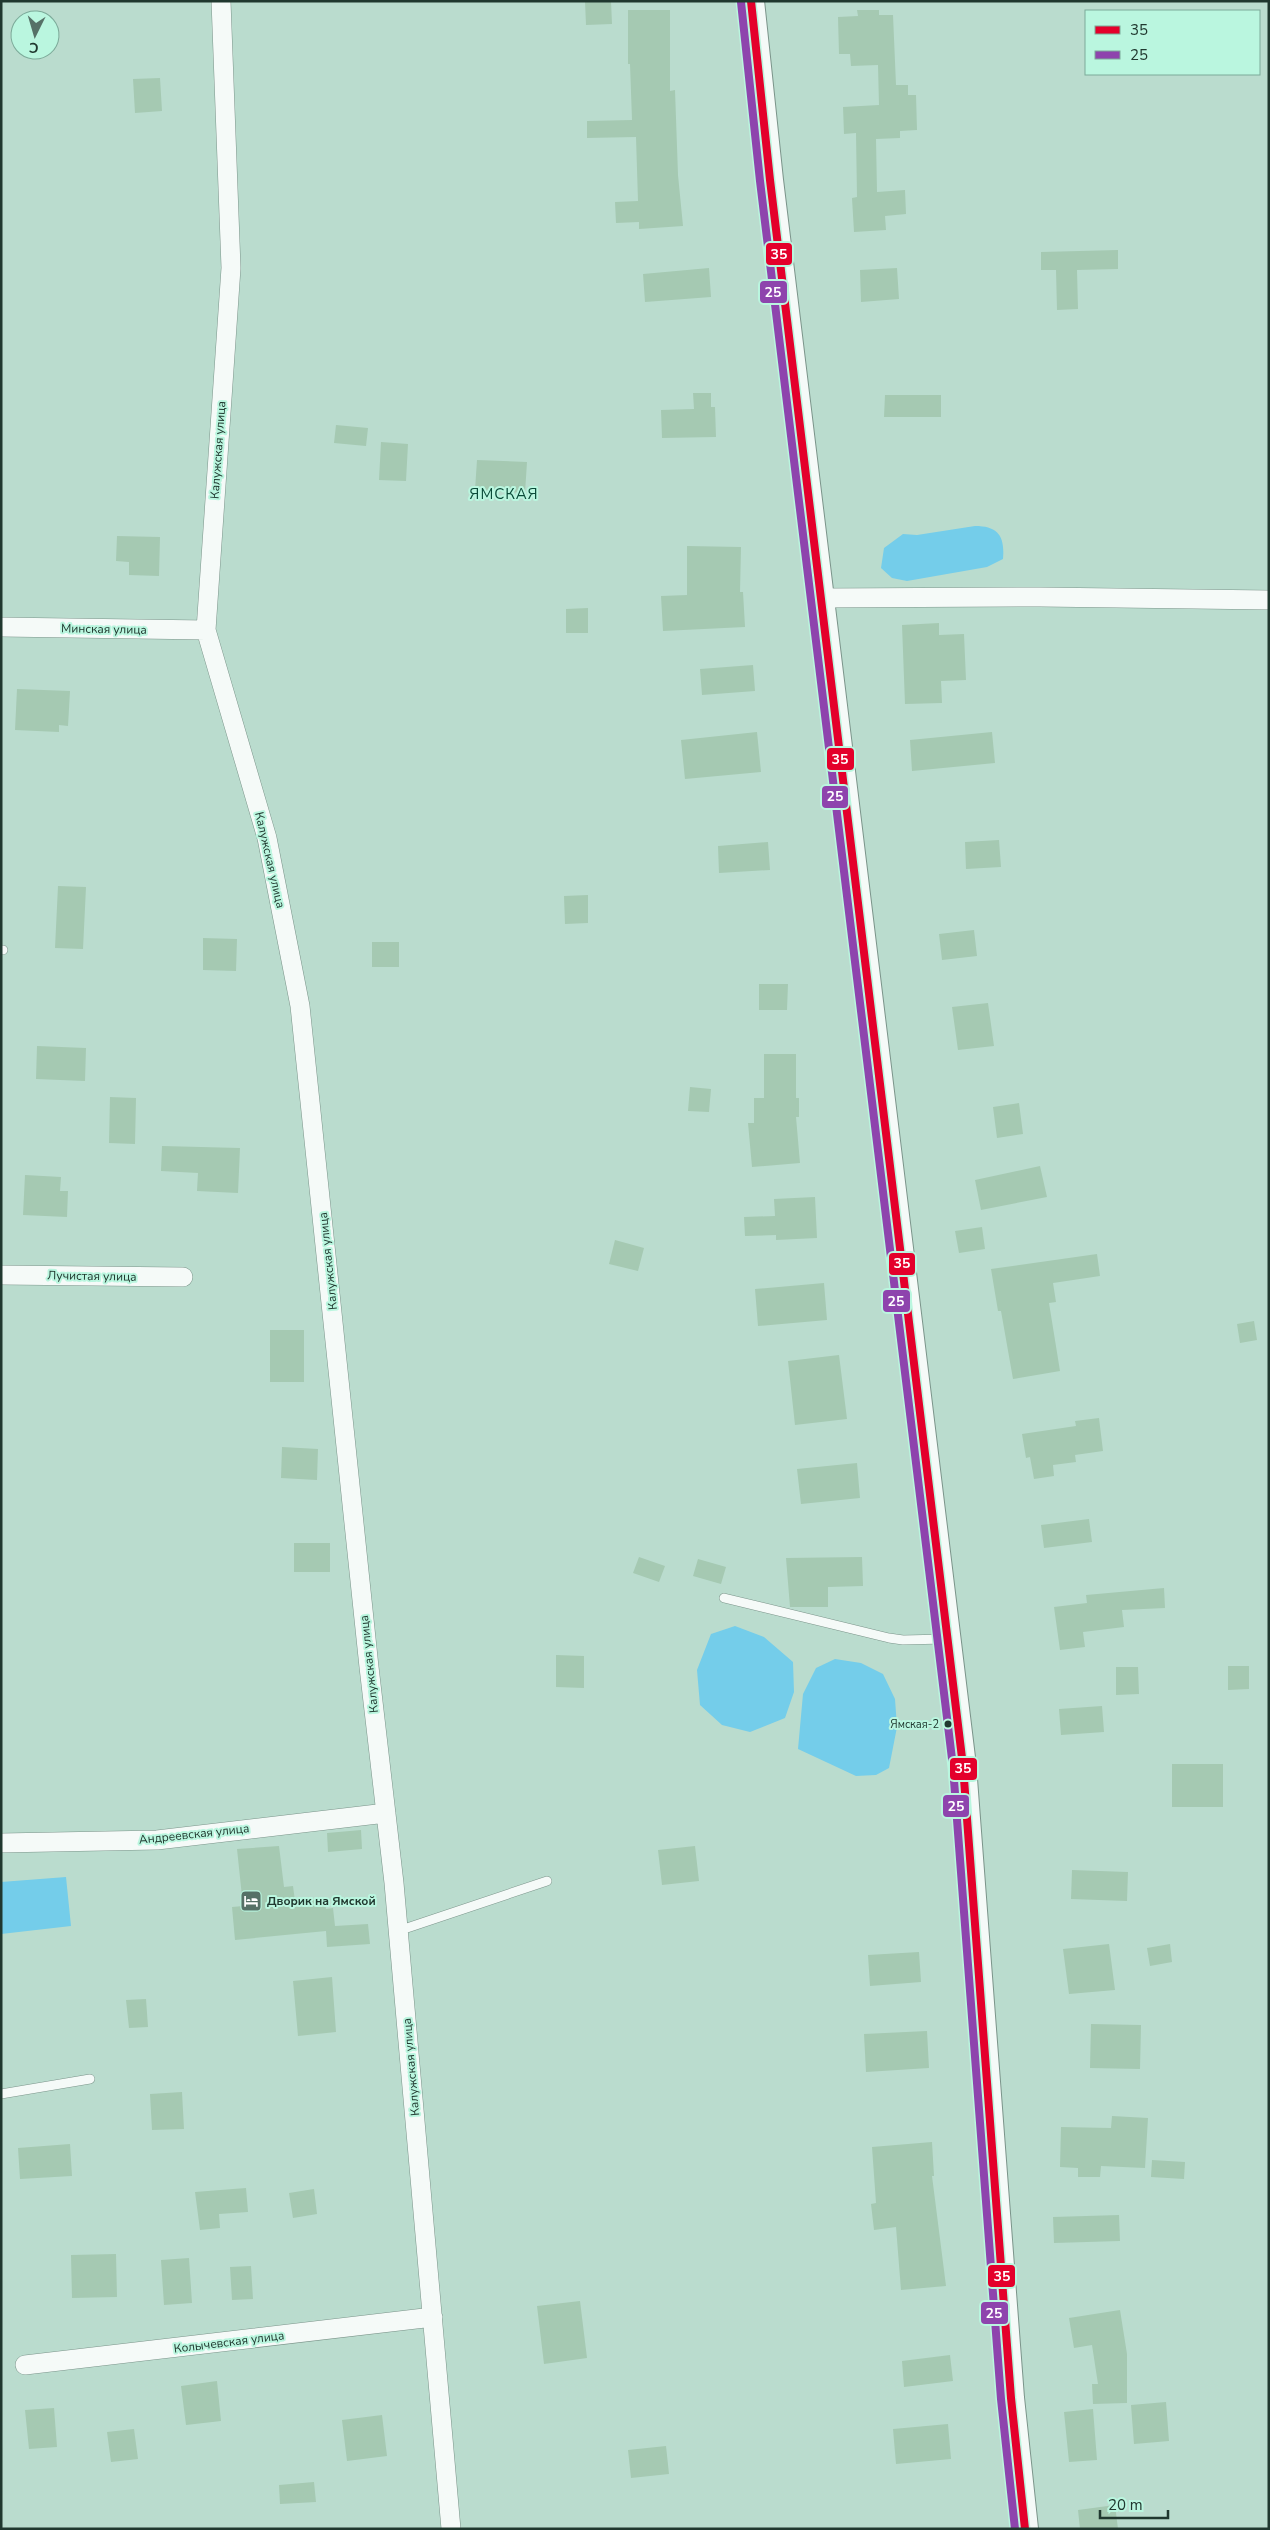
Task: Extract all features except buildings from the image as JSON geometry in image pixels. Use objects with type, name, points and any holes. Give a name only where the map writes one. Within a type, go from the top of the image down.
[{"type":"main road","points":[[751,1],[770,180],[948,1639],[966,1802],[1011,2398],[1025,2529]]},
{"type":"street","name":"Калужская улица","points":[[221,1],[231,268],[206,630],[267,838],[300,1006],[398,1931],[451,2529]]},
{"type":"street","points":[[821,598],[1040,597],[1269,600]]},
{"type":"street","name":"Минская улица","points":[[1,627],[206,630]]},
{"type":"street","name":"Лучистая улица","points":[[1,1276],[183,1277]]},
{"type":"street","name":"Андреевская улица","points":[[1,1843],[157,1840],[386,1813]]},
{"type":"street","name":"Колычевская улица","points":[[25,2365],[433,2317]]},
{"type":"lane","points":[[724,1598],[889,1638],[903,1640],[948,1639]]},
{"type":"lane","points":[[398,1931],[547,1881]]},
{"type":"lane","points":[[1,2094],[90,2079]]},
{"type":"water","points":[[975,526],[989,528],[998,534],[1003,544],[1003,559],[987,567],[907,581],[892,578],[881,568],[884,548],[903,534],[917,535]]},
{"type":"water","points":[[735,1626],[764,1637],[793,1662],[794,1692],[785,1718],[750,1732],[722,1725],[700,1705],[697,1670],[711,1634]]},
{"type":"water","points":[[835,1659],[861,1663],[883,1674],[895,1699],[897,1727],[889,1768],[876,1775],[856,1776],[798,1749],[803,1694],[816,1668]]},
{"type":"water","points":[[66,1877],[71,1926],[1,1934],[1,1882]]},
{"type":"transit line","name":"35","points":[[751,1],[770,180],[963,1766],[1011,2398],[1025,2529]]},
{"type":"transit line","name":"25","points":[[741,2],[760,181],[953,1767],[1001,2399],[1015,2529]]},
{"type":"place","name":"Ямская-2","points":[[948,1724]]},
{"type":"place","name":"Дворик на Ямской","points":[[251,1901]]},
{"type":"district","name":"ЯМСКАЯ","points":[[504,494]]}]
